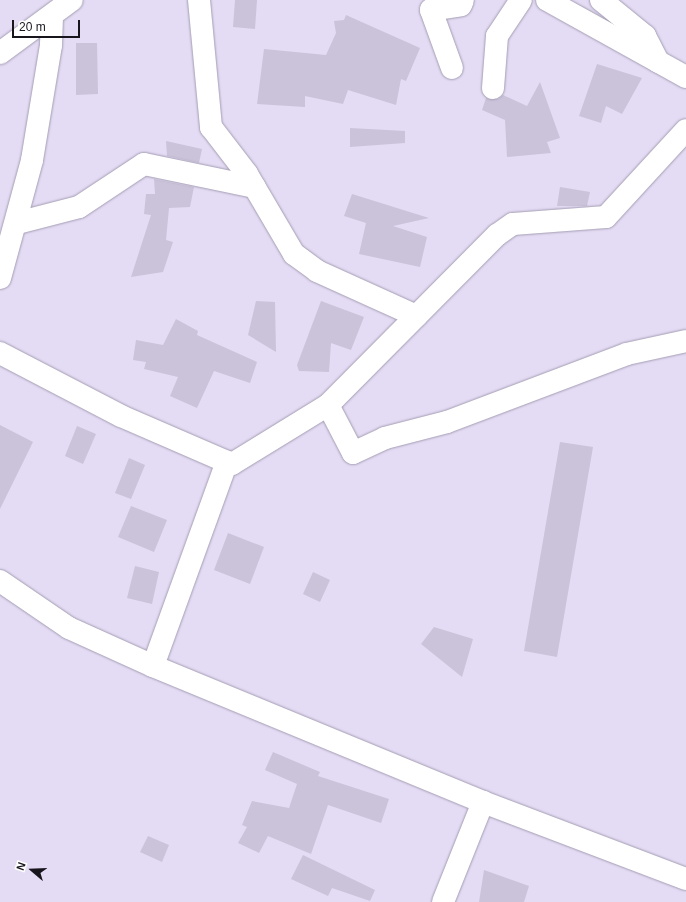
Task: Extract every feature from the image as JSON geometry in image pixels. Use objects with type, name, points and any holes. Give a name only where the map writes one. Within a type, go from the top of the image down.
[{"type":"street","points":[[0,53],[52,17],[72,0]]},
{"type":"street","points":[[199,0],[211,127],[255,187],[294,254],[317,271],[416,316]]},
{"type":"street","points":[[452,68],[428,5],[461,5],[463,0]]},
{"type":"street","points":[[493,88],[497,36],[522,0]]},
{"type":"street","points":[[547,0],[686,76]]},
{"type":"street","points":[[601,0],[645,36],[658,62]]},
{"type":"street","points":[[0,278],[17,223],[46,83],[52,17]]},
{"type":"street","points":[[0,352],[121,416],[227,462],[245,458],[328,405],[497,235],[513,224],[606,216],[686,130]]},
{"type":"street","points":[[17,223],[79,207],[144,164],[255,187]]},
{"type":"street","points":[[328,405],[353,453],[384,438],[447,422],[627,354],[686,341]]},
{"type":"street","points":[[153,666],[227,462]]},
{"type":"street","points":[[0,581],[68,628],[153,666],[483,802],[686,879]]},
{"type":"street","points":[[443,902],[483,802]]},
{"type":"building","points":[[235,0],[257,0],[255,29],[233,27]]},
{"type":"building","points":[[346,15],[420,48],[406,81],[401,79],[396,105],[348,90],[343,104],[305,96],[305,107],[257,104],[264,49],[326,55],[336,33],[334,21],[344,20]]},
{"type":"building","points":[[76,43],[97,43],[98,94],[76,95]]},
{"type":"building","points":[[597,64],[642,78],[622,114],[606,106],[601,123],[579,116]]},
{"type":"building","points":[[540,82],[560,138],[547,142],[551,153],[507,157],[505,120],[482,110],[486,98],[498,99],[503,95],[527,106]]},
{"type":"building","points":[[350,128],[405,131],[405,143],[350,147]]},
{"type":"building","points":[[166,141],[202,149],[199,163],[167,156]]},
{"type":"building","points":[[154,179],[194,187],[190,207],[169,208],[166,240],[173,242],[163,272],[131,277],[151,215],[144,214],[146,194],[155,194]]},
{"type":"building","points":[[560,187],[590,192],[587,206],[557,206]]},
{"type":"building","points":[[352,194],[429,218],[393,226],[427,237],[420,267],[359,254],[366,223],[344,216]]},
{"type":"building","points":[[256,301],[275,302],[276,352],[248,335]]},
{"type":"building","points":[[321,301],[364,317],[351,350],[331,343],[329,372],[299,371],[297,365]]},
{"type":"building","points":[[176,319],[198,331],[197,335],[257,362],[250,383],[214,371],[197,408],[170,396],[178,377],[144,369],[146,362],[133,360],[136,340],[163,345]]},
{"type":"building","points":[[0,425],[33,442],[0,509]]},
{"type":"building","points":[[77,426],[96,434],[83,464],[65,456]]},
{"type":"building","points":[[560,442],[593,447],[557,657],[524,651]]},
{"type":"building","points":[[129,458],[145,465],[131,499],[115,493]]},
{"type":"building","points":[[131,506],[167,520],[154,552],[118,537]]},
{"type":"building","points":[[228,533],[264,547],[250,584],[214,570]]},
{"type":"building","points":[[135,566],[159,572],[152,604],[127,598]]},
{"type":"building","points":[[313,572],[330,580],[320,602],[303,594]]},
{"type":"building","points":[[434,627],[473,639],[462,677],[421,644]]},
{"type":"building","points":[[273,752],[320,772],[318,776],[389,799],[381,823],[328,805],[311,854],[268,836],[259,853],[238,843],[247,827],[242,825],[252,801],[289,808],[297,784],[265,770]]},
{"type":"building","points":[[148,836],[169,845],[162,862],[140,852]]},
{"type":"building","points":[[303,855],[375,890],[370,901],[332,888],[328,896],[291,879]]},
{"type":"building","points":[[484,870],[529,886],[524,902],[479,902]]}]
